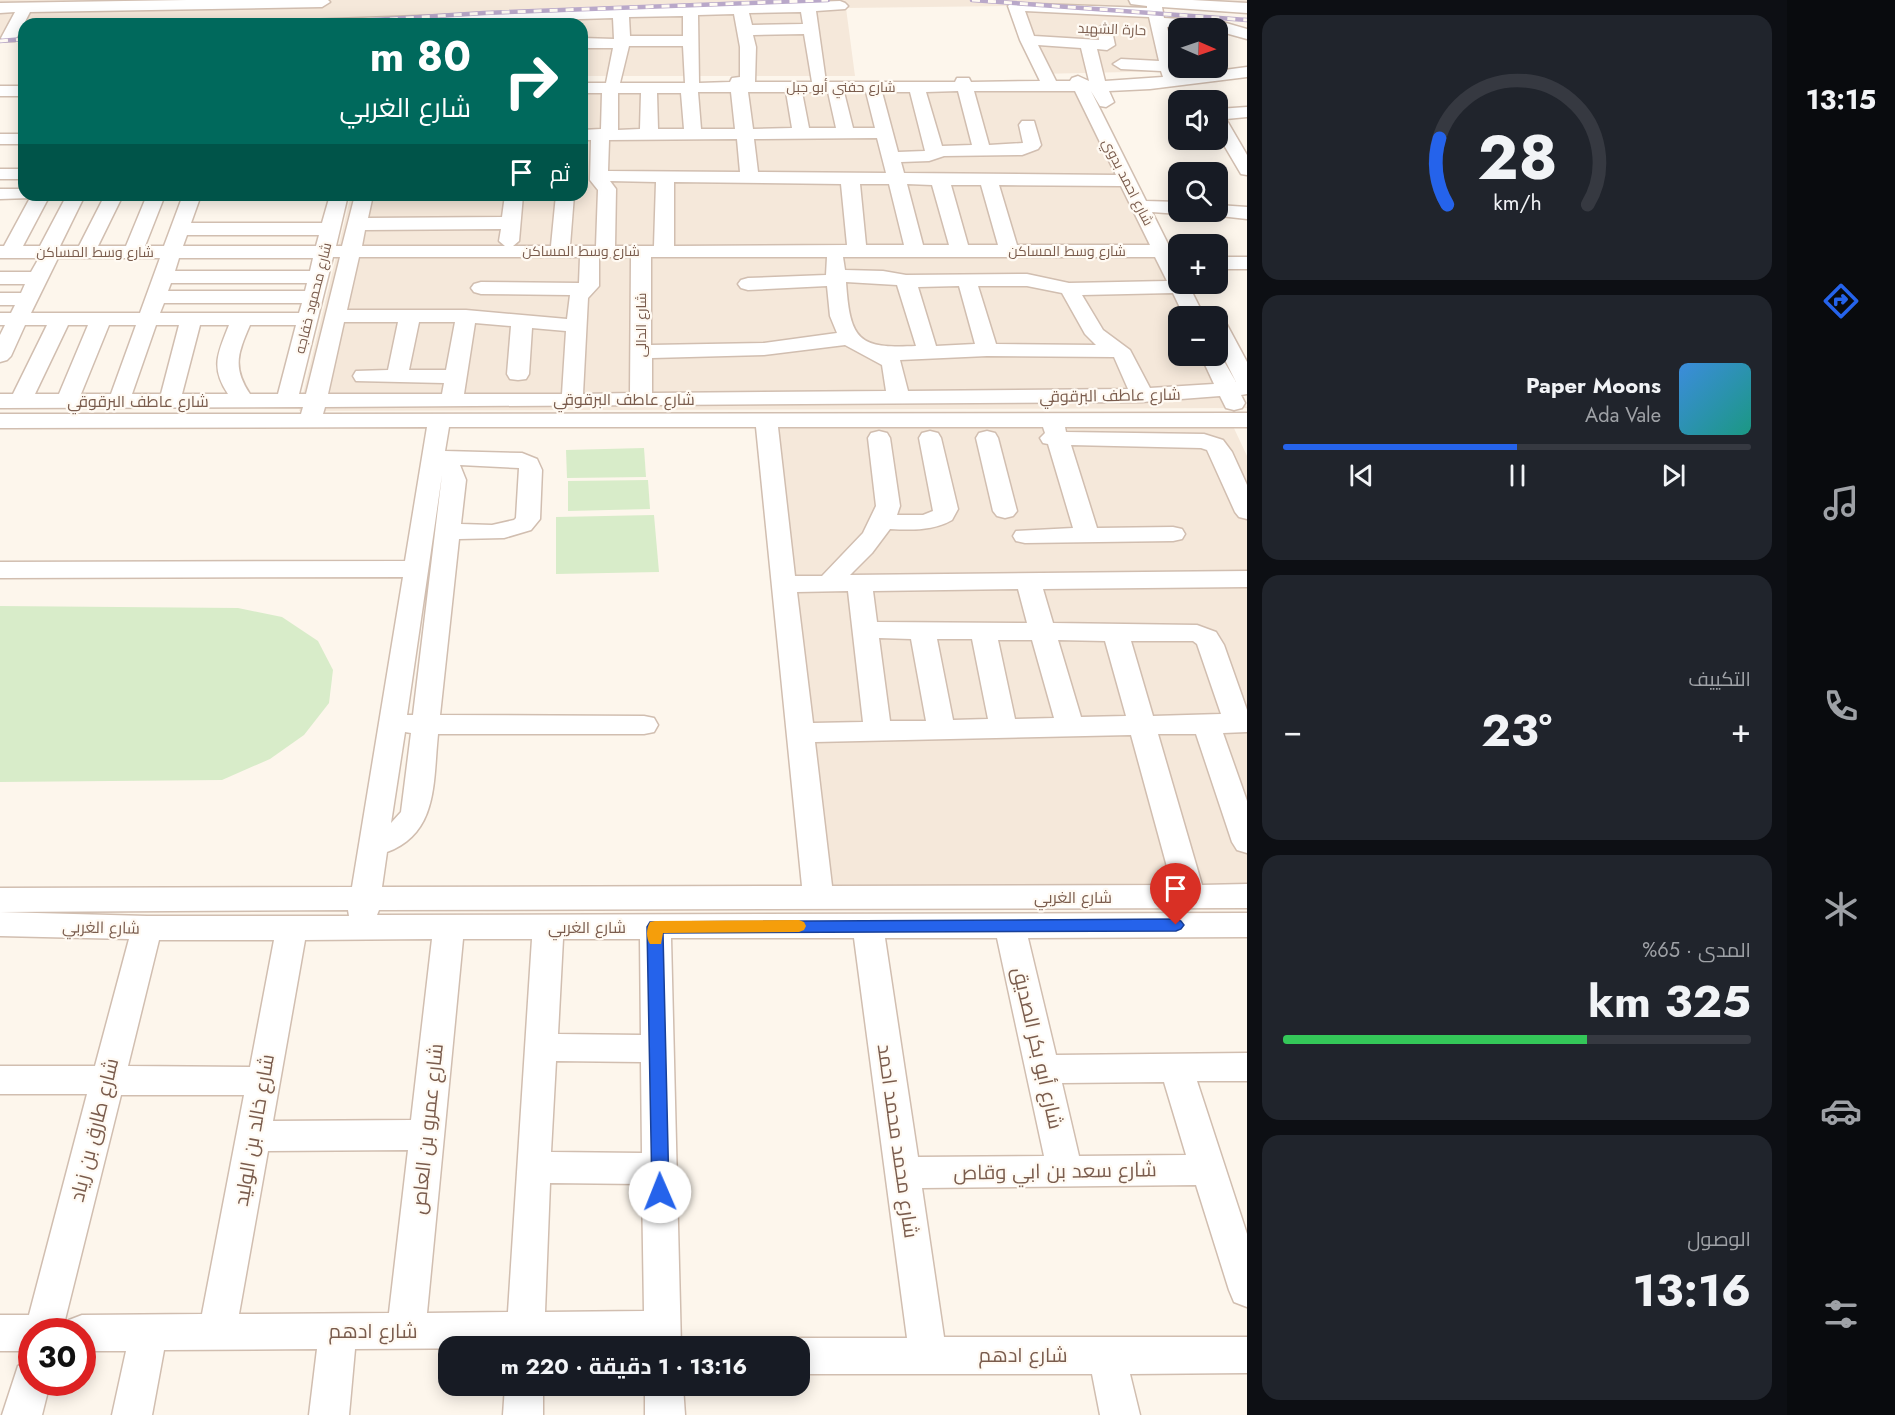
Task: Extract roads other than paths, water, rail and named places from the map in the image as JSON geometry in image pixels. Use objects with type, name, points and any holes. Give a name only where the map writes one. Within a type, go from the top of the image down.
[{"type":"street","points":[[373,18],[418,14],[553,12],[651,0]]},
{"type":"street","points":[[1120,0],[1155,13],[1220,3],[1247,8]]},
{"type":"street","points":[[11,33],[15,6],[322,1],[314,18]]},
{"type":"street","points":[[61,18],[69,4]]},
{"type":"street","points":[[159,18],[167,4]]},
{"type":"street","points":[[746,30],[810,19],[840,6]]},
{"type":"street","points":[[1048,81],[1028,40],[1016,6],[1155,13],[1247,34]]},
{"type":"street","points":[[622,19],[690,11],[741,9],[833,22]]},
{"type":"street","points":[[741,9],[746,30],[742,83],[745,134],[753,152],[750,177]]},
{"type":"street","points":[[690,11],[693,134]]},
{"type":"street","points":[[553,12],[649,24]]},
{"type":"street","points":[[1155,13],[1168,42]]},
{"type":"street","name":"حارة الشهيد","points":[[1139,29],[1155,13]]},
{"type":"street","points":[[572,400],[578,297],[587,289],[598,251],[602,181],[598,139],[623,43],[622,19]]},
{"type":"street","points":[[810,19],[815,49],[846,134]]},
{"type":"street","name":"حارة الشهيد","points":[[1065,27],[1111,29],[1108,44],[1088,44]]},
{"type":"street","points":[[1028,40],[1088,44],[1089,84],[1184,78]]},
{"type":"street","points":[[588,43],[691,41]]},
{"type":"street","points":[[815,49],[835,49]]},
{"type":"street","points":[[597,61],[619,61]]},
{"type":"street","points":[[1228,65],[1247,62]]},
{"type":"street","points":[[1121,64],[1168,74]]},
{"type":"street","points":[[1228,74],[1247,72]]},
{"type":"street","name":"شارع حفني أبو جبل","points":[[742,83],[793,87],[827,84],[917,87],[963,83],[1048,81],[1089,84]]},
{"type":"street","name":"شارع حفني أبو جبل","points":[[588,82],[649,88],[691,84]]},
{"type":"street","name":"شارع حفني أبو جبل","points":[[588,87],[742,83],[1089,84]]},
{"type":"street","points":[[963,83],[982,150]]},
{"type":"street","name":"شارع احمد بدوي","points":[[1089,84],[1128,181],[1168,258]]},
{"type":"street","name":"شارع احمد بدوي","points":[[1089,84],[1149,185],[1170,226]]},
{"type":"street","points":[[793,87],[802,134]]},
{"type":"street","points":[[873,87],[915,251]]},
{"type":"street","points":[[917,87],[934,154]]},
{"type":"street","points":[[649,88],[650,134]]},
{"type":"street","points":[[0,111],[12,89]]},
{"type":"street","points":[[1228,113],[1247,112]]},
{"type":"street","points":[[866,152],[924,157],[941,151],[1029,148],[1032,141],[1028,125]]},
{"type":"street","points":[[598,139],[650,134],[885,134]]},
{"type":"street","points":[[1228,137],[1247,170]]},
{"type":"street","points":[[0,138],[18,138]]},
{"type":"street","points":[[598,139],[622,153]]},
{"type":"street","points":[[724,153],[753,152]]},
{"type":"street","points":[[0,157],[18,157]]},
{"type":"street","points":[[0,174],[18,174]]},
{"type":"street","points":[[588,185],[602,181],[665,177],[1128,181]]},
{"type":"street","points":[[664,251],[665,177]]},
{"type":"street","points":[[850,178],[857,251]]},
{"type":"street","points":[[940,179],[960,251]]},
{"type":"street","points":[[988,179],[1009,251]]},
{"type":"street","points":[[0,194],[18,194]]},
{"type":"street","points":[[5,252],[37,201]]},
{"type":"street","points":[[0,356],[9,319],[28,299],[73,201]]},
{"type":"street","points":[[86,252],[111,201]]},
{"type":"street","points":[[133,252],[154,201]]},
{"type":"street","points":[[560,251],[564,201]]},
{"type":"street","points":[[1140,206],[1168,207]]},
{"type":"street","points":[[360,208],[513,208],[507,251]]},
{"type":"street","name":"شارع محمود خفاجه","points":[[313,410],[360,208]]},
{"type":"street","points":[[186,211],[209,211]]},
{"type":"street","points":[[186,211],[335,211]]},
{"type":"street","points":[[119,400],[186,211]]},
{"type":"street","points":[[312,211],[335,211]]},
{"type":"street","name":"شارع محمود خفاجه","points":[[287,400],[335,211]]},
{"type":"street","points":[[1228,212],[1247,213]]},
{"type":"street","name":"شارع الدالى","points":[[641,251],[641,400]]},
{"type":"street","points":[[834,251],[842,326],[848,338],[881,354],[892,363],[898,397]]},
{"type":"street","name":"شارع وسط المساكن","points":[[5,252],[1163,251]]},
{"type":"street","points":[[1228,263],[1247,263]]},
{"type":"street","points":[[163,277],[316,287]]},
{"type":"street","points":[[748,284],[884,277],[906,281],[1027,280],[1069,289],[1168,286]]},
{"type":"street","points":[[0,278],[39,278]]},
{"type":"street","points":[[906,281],[928,352]]},
{"type":"street","points":[[967,281],[987,350]]},
{"type":"street","points":[[155,297],[316,287]]},
{"type":"street","points":[[481,288],[587,289]]},
{"type":"street","points":[[1069,289],[1095,334],[1120,351],[1142,395]]},
{"type":"street","name":"شارع احمد بدوي","points":[[1196,294],[1206,306]]},
{"type":"street","points":[[0,299],[28,299]]},
{"type":"street","points":[[397,376],[410,315]]},
{"type":"street","points":[[335,316],[466,316],[576,326]]},
{"type":"street","points":[[452,400],[466,316]]},
{"type":"street","points":[[10,401],[61,318]]},
{"type":"street","points":[[9,319],[308,319]]},
{"type":"street","points":[[67,401],[102,319]]},
{"type":"street","points":[[170,400],[191,319]]},
{"type":"street","points":[[242,319],[226,367],[231,384],[243,400]]},
{"type":"street","points":[[518,374],[522,320]]},
{"type":"street","points":[[641,352],[764,349],[848,338]]},
{"type":"street","points":[[881,354],[987,350],[1120,351]]},
{"type":"street","points":[[1228,353],[1240,387],[1246,423]]},
{"type":"street","points":[[1221,366],[1240,387]]},
{"type":"street","points":[[364,376],[456,376]]},
{"type":"street","name":"شارع عاطف البرقوقي","points":[[0,422],[313,410],[452,400],[1142,395],[1240,387]]},
{"type":"street","name":"شارع عاطف البرقوقي","points":[[10,401],[287,400],[313,410],[439,420],[767,428],[1054,429],[1246,423]]},
{"type":"street","points":[[363,913],[439,420]]},
{"type":"street","points":[[818,897],[767,428],[879,438],[987,438],[1054,429],[1204,441],[1215,445],[1221,452],[1247,512]]},
{"type":"street","points":[[1054,429],[1087,535]]},
{"type":"street","points":[[828,584],[883,522],[888,506],[879,438]]},
{"type":"street","points":[[883,522],[938,520],[944,515],[946,509],[930,438]]},
{"type":"street","points":[[987,438],[1005,511]]},
{"type":"street","points":[[373,846],[393,839],[408,826],[415,812],[454,473],[450,467],[433,458]]},
{"type":"street","points":[[433,458],[522,460],[530,464],[528,519],[525,525],[516,530],[504,531],[448,531]]},
{"type":"street","points":[[1025,536],[1173,534]]},
{"type":"street","points":[[0,570],[416,569]]},
{"type":"street","points":[[784,584],[1247,579]]},
{"type":"street","points":[[1028,580],[1070,727]]},
{"type":"street","points":[[859,583],[878,732]]},
{"type":"street","points":[[800,733],[1243,723],[1211,645],[1207,638],[1197,633],[865,630]]},
{"type":"street","points":[[923,631],[941,730]]},
{"type":"street","points":[[983,631],[1004,729]]},
{"type":"street","points":[[1116,632],[1190,897]]},
{"type":"street","points":[[397,691],[429,691]]},
{"type":"street","points":[[392,724],[644,725]]},
{"type":"street","points":[[1206,724],[1247,842]]},
{"type":"street","name":"شارع الغربي","points":[[0,900],[363,913],[818,897],[1247,896]]},
{"type":"street","name":"شارع الغربي","points":[[0,924],[147,928],[292,928],[363,913],[448,927],[1247,925]]},
{"type":"street","name":"شارع أبو بكر الصديق","points":[[1010,925],[1065,1171]]},
{"type":"street","name":"شارع محمد محمد احمد","points":[[868,926],[928,1356]]},
{"type":"street","name":"شارع عمرو بن العاص","points":[[406,1331],[448,927]]},
{"type":"street","points":[[526,1336],[533,1167],[548,927]]},
{"type":"street","points":[[655,927],[663,1336]]},
{"type":"street","name":"شارع طارق بن زياد","points":[[47,1318],[147,928]]},
{"type":"street","name":"شارع خالد بن الوليد","points":[[217,1332],[292,928]]},
{"type":"street","points":[[540,1047],[658,1049]]},
{"type":"street","points":[[1042,1069],[1247,1067]]},
{"type":"street","points":[[1176,1068],[1247,1290]]},
{"type":"street","points":[[0,1080],[263,1081]]},
{"type":"street","points":[[254,1136],[427,1135]]},
{"type":"street","points":[[533,1167],[660,1169]]},
{"type":"street","name":"شارع سعد بن ابي وقاص","points":[[902,1173],[1208,1170]]},
{"type":"street","points":[[329,1415],[338,1331]]},
{"type":"street","name":"شارع ادهم","points":[[96,1333],[406,1331],[492,1336]]},
{"type":"street","points":[[0,1333],[18,1333]]},
{"type":"street","points":[[132,1415],[148,1333]]},
{"type":"street","points":[[1107,1355],[1120,1415]]},
{"type":"street","name":"شارع ادهم","points":[[810,1356],[1247,1355]]},
{"type":"street","points":[[22,1415],[27,1396]]},
{"type":"street","points":[[523,1415],[524,1396]]},
{"type":"street","points":[[664,1396],[665,1415]]},
{"type":"railway","points":[[405,18],[828,0]]},
{"type":"railway","points":[[972,0],[1247,20]]},
{"type":"railway","points":[[0,41],[18,40]]}]
